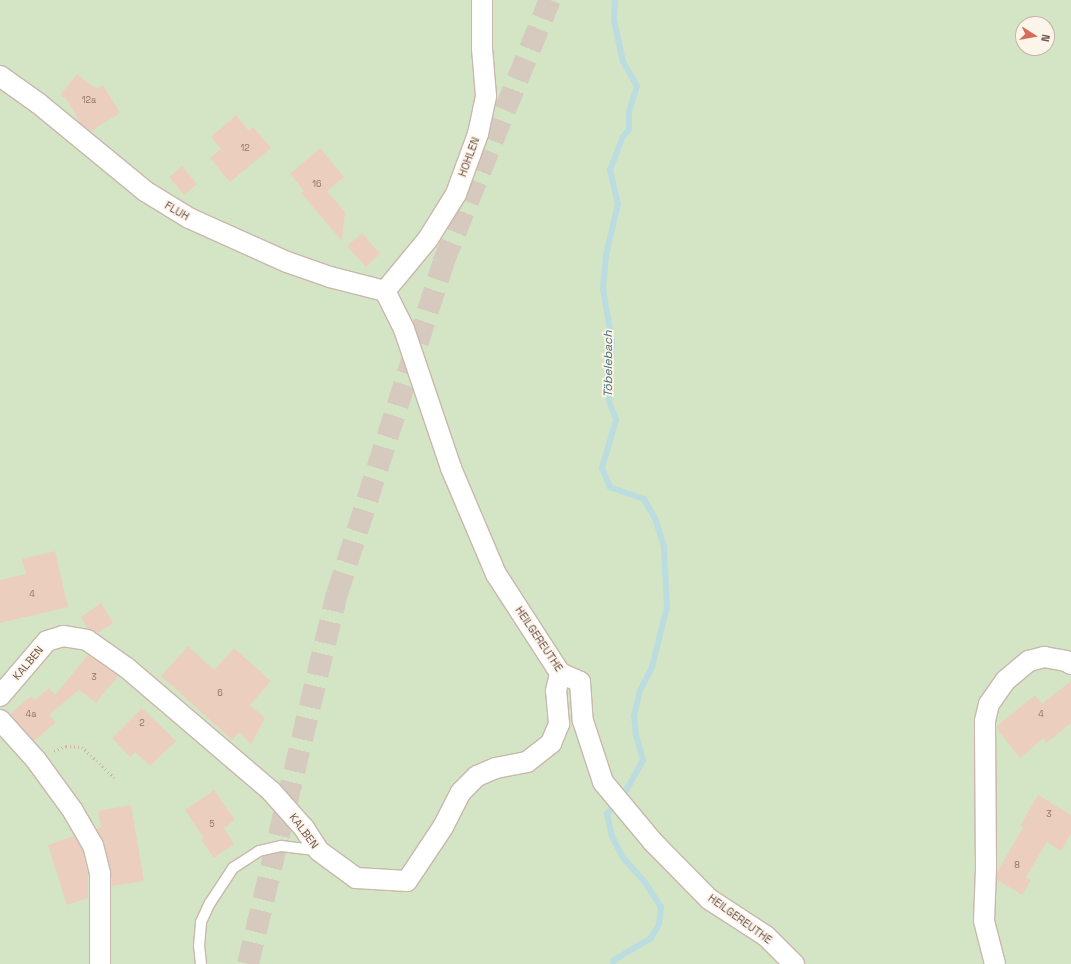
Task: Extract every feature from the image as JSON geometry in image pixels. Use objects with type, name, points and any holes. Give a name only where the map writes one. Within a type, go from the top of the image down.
[{"type":"street","name":"HOHLEN","points":[[385,291],[428,239],[456,194],[478,134],[486,96],[482,48],[482,0]]},
{"type":"street","name":"FLUH","points":[[0,76],[38,103],[145,192],[189,218],[287,262],[330,277],[385,291]]},
{"type":"street","name":"HEILGEREUTHE","points":[[385,291],[404,328],[451,468],[496,574],[560,673],[580,682],[582,722],[603,782],[653,842],[709,899],[766,936],[794,964]]},
{"type":"street","name":"KALBEN","points":[[0,696],[47,641],[63,636],[86,640],[127,668],[271,791],[304,828],[318,851],[356,878],[407,880],[443,827],[461,792],[466,786],[477,776],[496,768],[527,762],[551,743],[559,724],[556,691],[560,673]]},
{"type":"street","points":[[995,964],[984,921],[986,869],[985,721],[988,704],[1006,680],[1029,661],[1044,657],[1066,661],[1071,664]]},
{"type":"street","points":[[0,720],[36,760],[73,811],[93,845],[100,874],[100,964]]},
{"type":"lane","points":[[201,964],[199,946],[201,922],[210,903],[233,868],[259,851],[281,846],[318,851]]},
{"type":"path","points":[[36,760],[66,746],[82,747],[117,780]]},
{"type":"green space","points":[[0,0],[1071,0],[1071,964],[0,964]]},
{"type":"building","points":[[77,74],[96,89],[103,85],[120,113],[91,131],[81,124],[67,100],[60,95]]},
{"type":"building","points":[[236,115],[249,131],[253,127],[271,148],[230,182],[210,158],[221,149],[211,137]]},
{"type":"building","points":[[320,148],[344,177],[327,191],[345,212],[342,241],[301,193],[304,191],[290,174]]},
{"type":"building","points":[[182,166],[197,184],[184,195],[169,177]]},
{"type":"building","points":[[362,233],[380,254],[366,267],[347,246]]},
{"type":"building","points":[[55,551],[68,607],[0,623],[0,580],[26,574],[22,559]]},
{"type":"building","points":[[101,603],[113,623],[98,633],[88,629],[81,617]]},
{"type":"building","points":[[188,646],[214,670],[234,648],[271,681],[250,705],[265,718],[251,744],[239,732],[232,740],[161,676]]},
{"type":"building","points":[[88,655],[118,676],[96,703],[79,690],[49,715],[56,722],[34,741],[10,714],[31,696],[35,700],[49,688],[55,695]]},
{"type":"building","points":[[1071,681],[1071,723],[1046,743],[1044,738],[1020,758],[997,729],[997,726],[1035,695],[1042,704]]},
{"type":"building","points":[[142,708],[176,741],[150,766],[135,752],[130,757],[112,738]]},
{"type":"building","points":[[214,790],[235,820],[224,828],[234,844],[214,858],[201,840],[204,838],[185,810]]},
{"type":"building","points":[[1038,795],[1071,815],[1071,834],[1061,851],[1047,842],[1026,877],[1031,880],[1022,895],[997,880],[997,872],[1023,828],[1020,826]]},
{"type":"building","points":[[131,805],[144,881],[112,886],[111,871],[104,842],[97,829],[101,827],[98,811]]},
{"type":"building","points":[[74,836],[82,849],[88,875],[88,898],[67,905],[48,845]]},
{"type":"waterway","name":"Töbelebach","points":[[613,964],[614,960],[651,938],[659,924],[661,907],[644,881],[623,858],[612,836],[607,814],[627,789],[643,760],[636,735],[634,716],[640,691],[652,667],[667,607],[664,547],[656,520],[644,499],[610,487],[602,468],[616,420],[609,401],[612,341],[603,289],[606,255],[618,204],[610,170],[622,138],[629,129],[629,112],[637,86],[623,62],[614,20],[615,0]]},
{"type":"tunnel","points":[[248,964],[337,594],[443,263],[550,0]]}]
